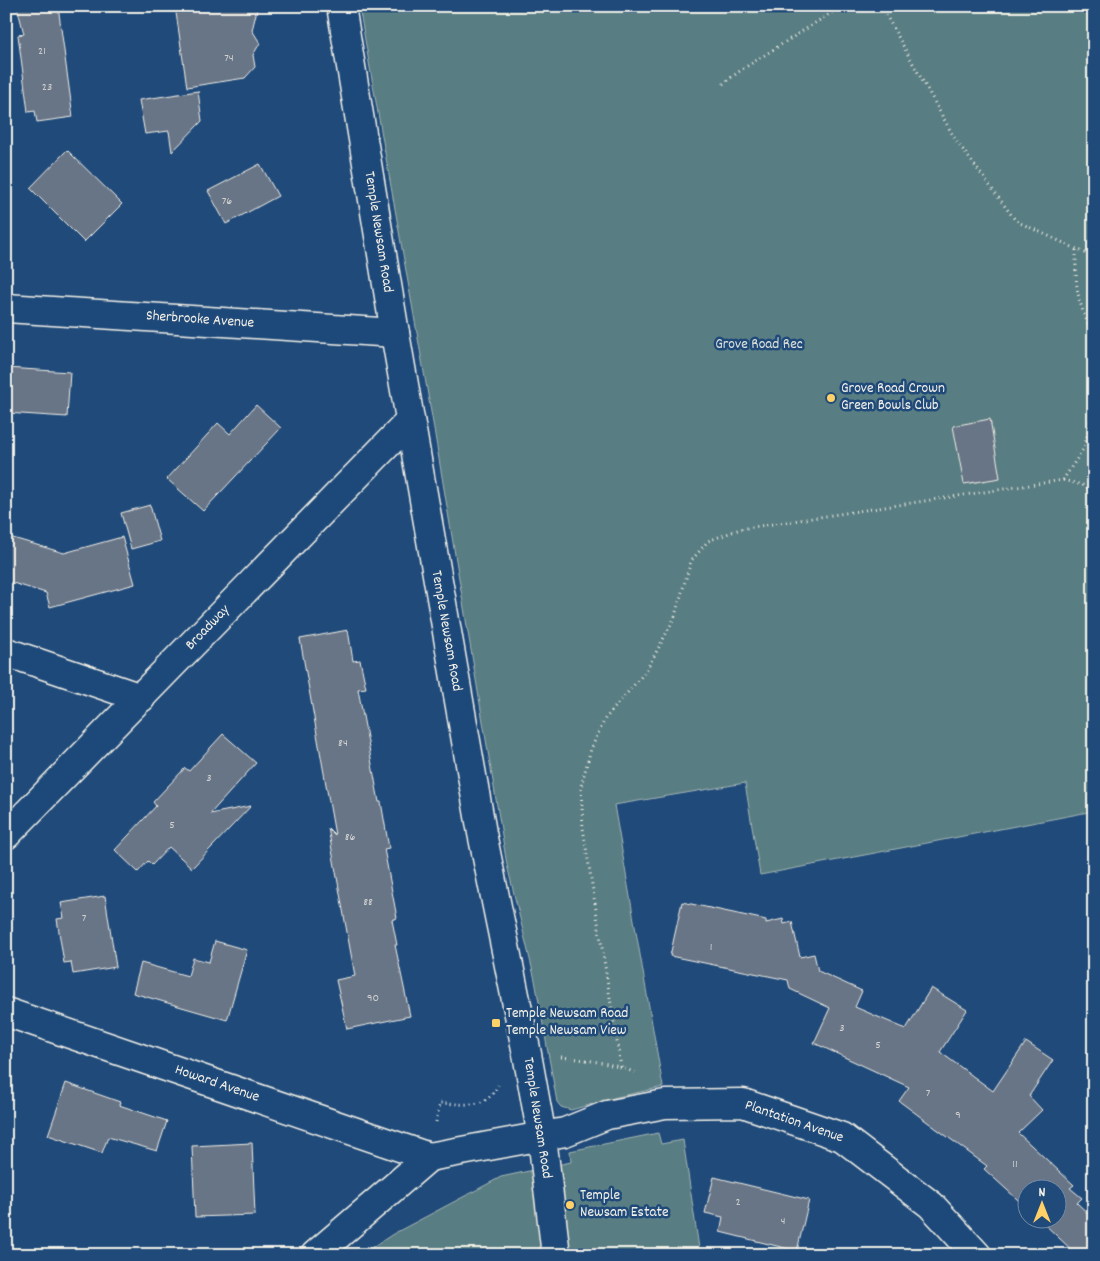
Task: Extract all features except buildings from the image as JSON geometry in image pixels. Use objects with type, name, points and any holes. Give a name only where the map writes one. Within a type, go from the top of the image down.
[{"type":"street","name":"Temple Newsam Road","points":[[340,6],[394,332],[482,833],[542,1137],[556,1255]]},
{"type":"street","name":"Sherbrooke Avenue","points":[[6,308],[394,332]]},
{"type":"street","name":"Broadway","points":[[6,835],[410,421]]},
{"type":"street","points":[[6,652],[140,698]]},
{"type":"street","name":"Howard Avenue","points":[[6,1012],[429,1157]]},
{"type":"street","name":"Plantation Avenue","points":[[429,1157],[565,1132],[607,1115],[665,1104],[743,1103],[842,1137],[931,1205],[977,1255]]},
{"type":"street","points":[[315,1255],[429,1157]]},
{"type":"path","points":[[723,84],[741,70],[842,6]]},
{"type":"path","points":[[881,6],[955,139],[1016,221],[1094,257]]},
{"type":"path","points":[[1076,250],[1076,275],[1080,304],[1093,336],[1094,346]]},
{"type":"path","points":[[1064,480],[1084,448],[1094,406]]},
{"type":"path","points":[[621,1067],[583,828],[581,786],[591,749],[605,719],[646,671],[674,619],[691,561],[708,541],[740,529],[1064,480],[1086,486],[1094,495]]},
{"type":"green space","name":"Grove Road Rec","points":[[359,6],[1088,6],[1094,92],[1094,811],[760,875],[745,783],[614,805],[663,1087],[571,1110],[561,1107],[557,1102],[535,980],[507,865],[433,423]]},
{"type":"green space","name":"Temple Newsam Estate","points":[[658,1133],[661,1144],[683,1140],[700,1255],[361,1255],[393,1234],[501,1177],[571,1162],[570,1151]]},
{"type":"place","name":"Grove Road Crown Green Bowls Club","points":[[831,398]]},
{"type":"place","name":"Temple Newsam Road Temple Newsam View","points":[[496,1023]]},
{"type":"place","name":"Temple Newsam Estate","points":[[570,1205]]}]
